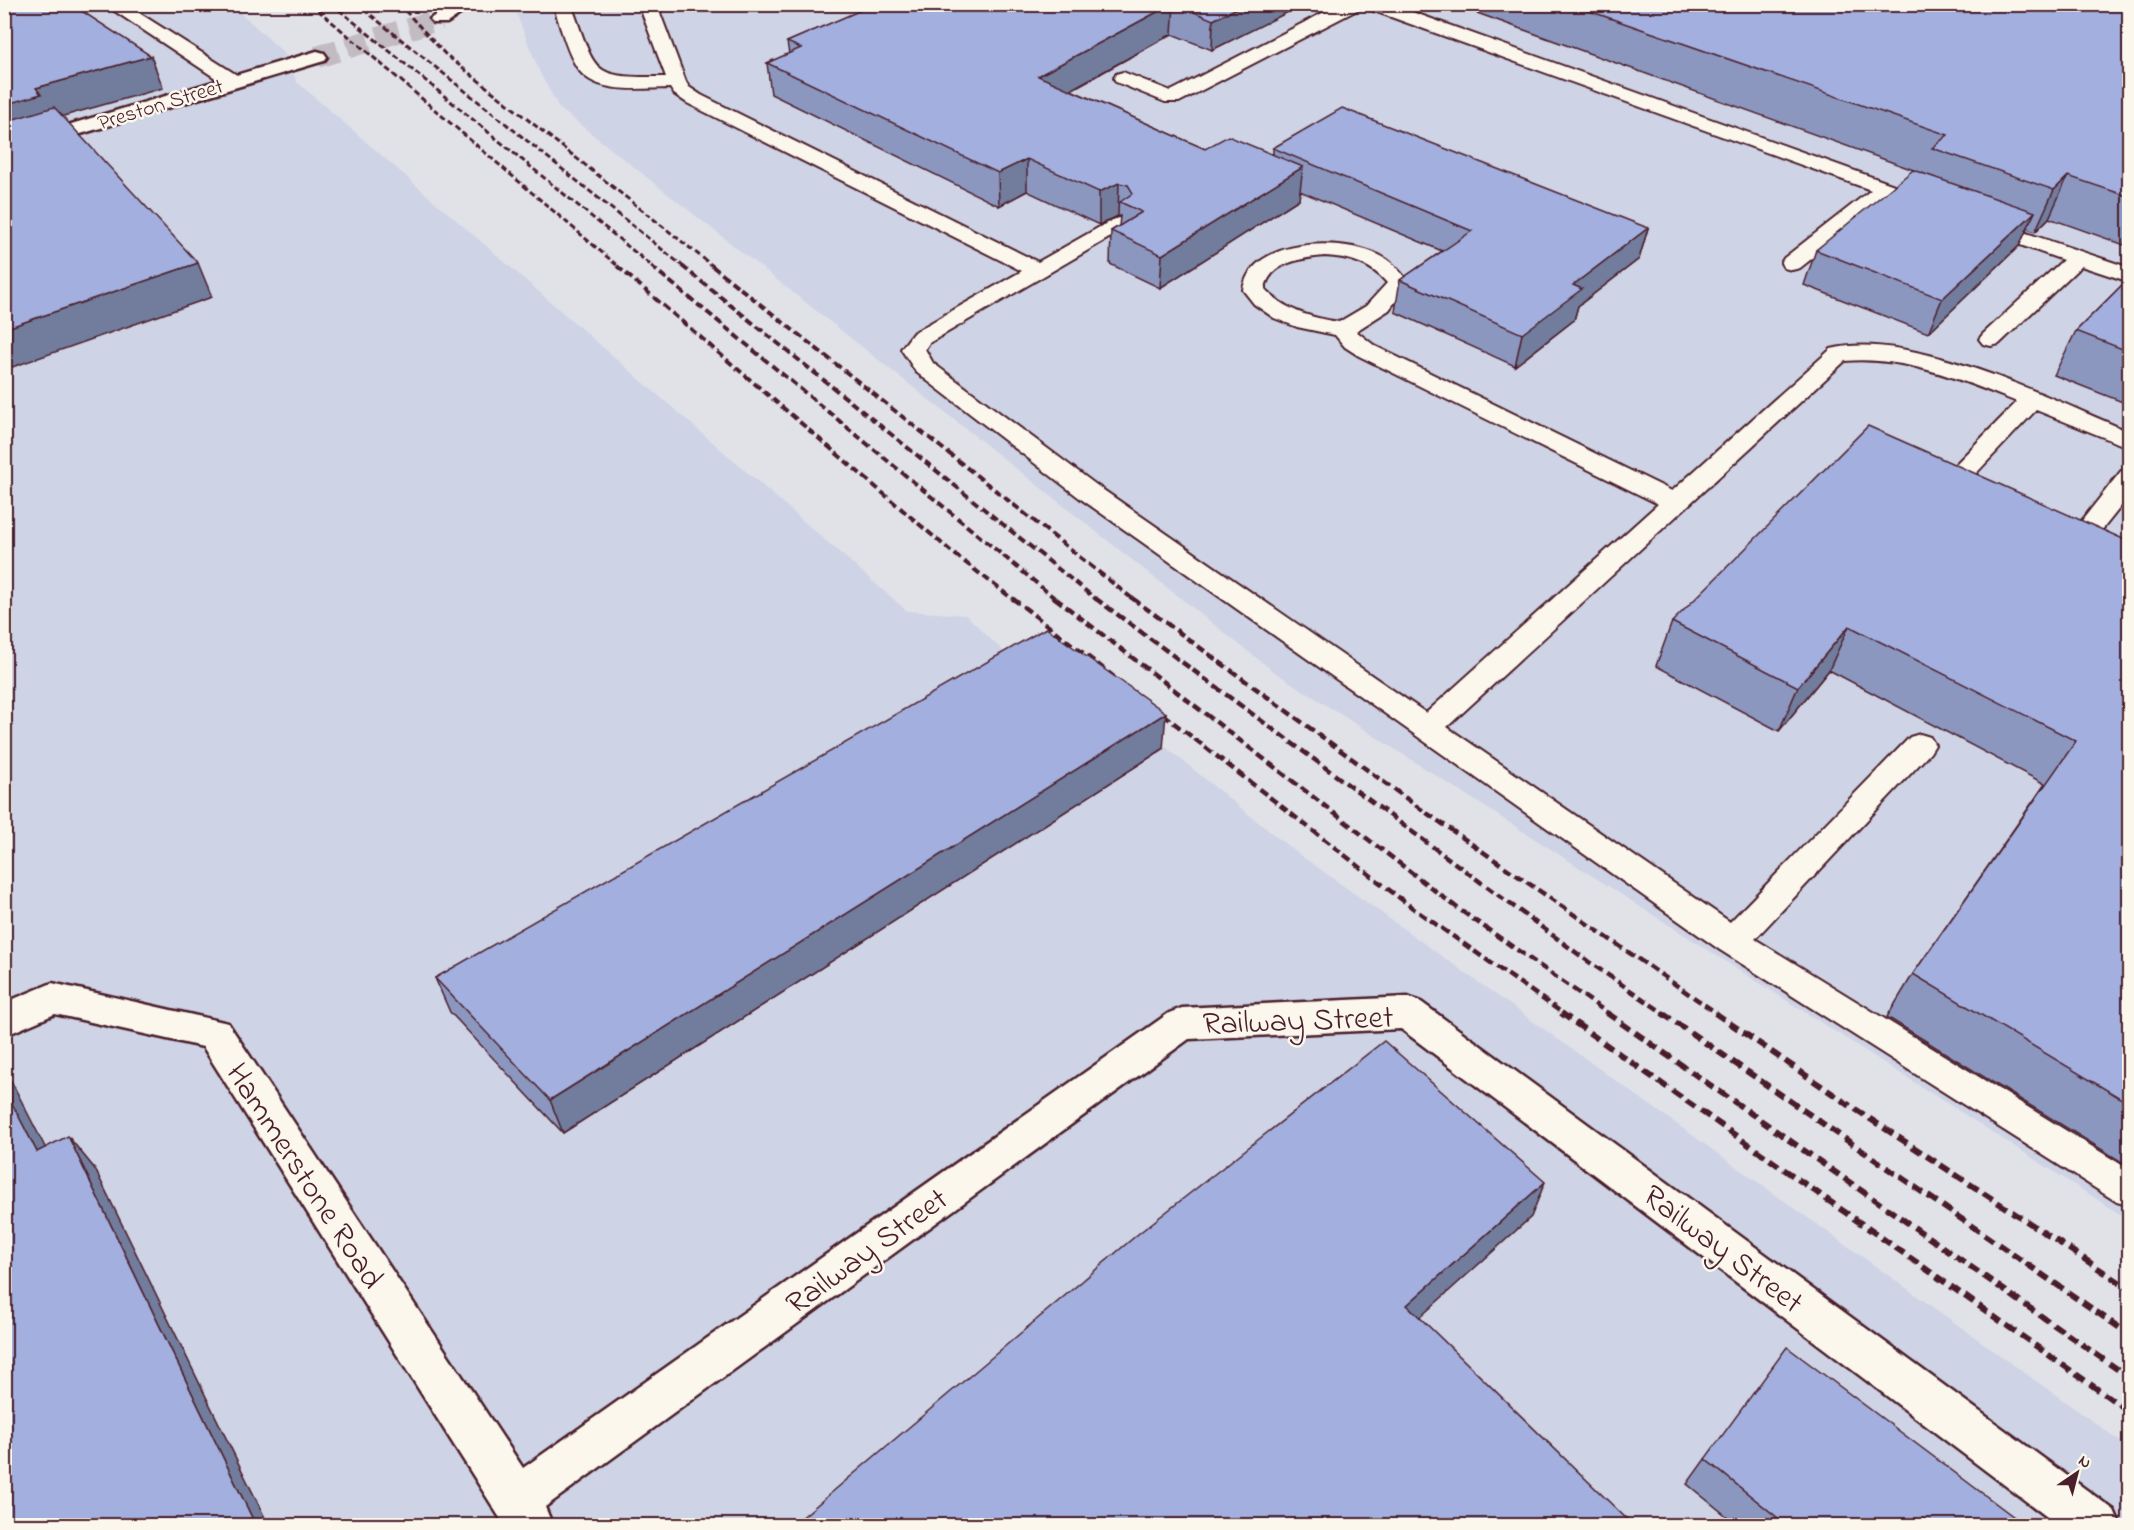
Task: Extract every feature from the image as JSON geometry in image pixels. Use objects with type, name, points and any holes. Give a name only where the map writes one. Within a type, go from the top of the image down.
[{"type":"street","points":[[440,19],[466,4]]},
{"type":"street","name":"Preston Street","points":[[4,151],[317,57]]},
{"type":"street","name":"Hammerstone Road","points":[[4,1021],[52,998],[215,1034],[524,1513]]},
{"type":"street","name":"Railway Street","points":[[524,1513],[1182,1024],[1408,1013],[2098,1526]]},
{"type":"lane","points":[[112,4],[233,81]]},
{"type":"lane","points":[[562,4],[584,64],[594,75],[610,81],[630,83],[677,82]]},
{"type":"lane","points":[[656,4],[651,13],[681,90],[699,102],[1038,270]]},
{"type":"lane","points":[[1123,78],[1172,98],[1355,4]]},
{"type":"lane","points":[[1372,4],[1942,209]]},
{"type":"lane","points":[[1792,263],[1886,189]]},
{"type":"lane","points":[[1965,217],[2130,276]]},
{"type":"lane","points":[[1119,224],[921,338],[913,349],[924,367],[1090,493],[1732,940],[2130,1190]]},
{"type":"lane","points":[[1342,329],[1374,312],[1389,299],[1398,283],[1392,274],[1365,257],[1348,252],[1314,249],[1283,257],[1265,267],[1255,280],[1254,290],[1263,301],[1274,308],[1310,323],[1342,329],[1353,342],[1367,351],[1676,503]]},
{"type":"lane","points":[[1991,339],[2077,258]]},
{"type":"lane","points":[[1426,729],[1839,354],[1856,350],[1879,352],[1930,364],[1983,381],[2130,441]]},
{"type":"lane","points":[[1957,478],[2031,401]]},
{"type":"lane","points":[[2085,534],[2130,477]]},
{"type":"lane","points":[[1732,940],[1920,745]]},
{"type":"shaded area","points":[[5,4],[232,5],[284,53],[297,82],[907,611],[966,615],[1029,676],[1057,659],[1289,847],[2130,1448],[2129,1526],[5,1526]]},
{"type":"shaded area","points":[[513,5],[2129,5],[2129,1220],[1273,671],[559,108],[540,73]]},
{"type":"building","points":[[4,4],[71,4],[151,56],[36,88],[41,94],[4,105]]},
{"type":"building","points":[[875,4],[1172,4],[1038,76],[1205,149],[1228,136],[1303,167],[1162,255],[1111,231],[1142,212],[1120,202],[1133,193],[1128,185],[1119,183],[1099,192],[1027,159],[998,173],[767,63],[801,48],[787,42]]},
{"type":"building","points":[[1175,4],[1245,4],[1213,20]]},
{"type":"building","points":[[1569,4],[2130,4],[2130,197],[2068,176],[2054,190],[1932,148],[1948,135]]},
{"type":"building","points":[[54,107],[198,263],[4,329],[4,122]]},
{"type":"building","points":[[1342,108],[1648,228],[1573,285],[1582,289],[1522,334],[1400,280],[1472,231],[1273,148]]},
{"type":"building","points":[[1913,170],[2035,212],[1942,299],[1816,250]]},
{"type":"building","points":[[2130,277],[2130,352],[2076,331]]},
{"type":"building","points":[[1868,426],[2130,542],[2130,1104],[1913,974],[2076,741],[1849,626],[1798,687],[1672,622]]},
{"type":"building","points":[[1046,628],[1166,713],[550,1100],[435,978]]},
{"type":"building","points":[[1384,1041],[1545,1182],[1407,1305],[1634,1526],[792,1526],[1138,1234]]},
{"type":"building","points":[[4,1088],[37,1152],[68,1136],[256,1526],[4,1526]]},
{"type":"building","points":[[1787,1347],[2026,1526],[1788,1526],[1705,1459]]},
{"type":"tunnel","points":[[317,57],[440,19]]},
{"type":"railway","points":[[311,4],[619,267]]},
{"type":"railway","points":[[332,4],[653,267]]},
{"type":"railway","points":[[357,4],[684,267]]},
{"type":"railway","points":[[399,4],[445,54],[714,267]]},
{"type":"railway","points":[[617,266],[953,553],[1014,600]]},
{"type":"railway","points":[[651,266],[1057,600]]},
{"type":"railway","points":[[682,266],[1097,600]]},
{"type":"railway","points":[[712,266],[1134,600]]},
{"type":"railway","points":[[1012,598],[1114,677]]},
{"type":"railway","points":[[1055,598],[1460,910],[1609,1014]]},
{"type":"railway","points":[[1095,598],[1589,962],[1665,1014]]},
{"type":"railway","points":[[1132,598],[1418,807],[1718,1014]]},
{"type":"railway","points":[[1152,706],[1414,909],[1564,1014]]},
{"type":"railway","points":[[1561,1013],[2130,1412]]},
{"type":"railway","points":[[1607,1013],[2130,1378]]},
{"type":"railway","points":[[1662,1013],[2130,1335]]},
{"type":"railway","points":[[1715,1013],[1849,1105],[2130,1289]]}]
